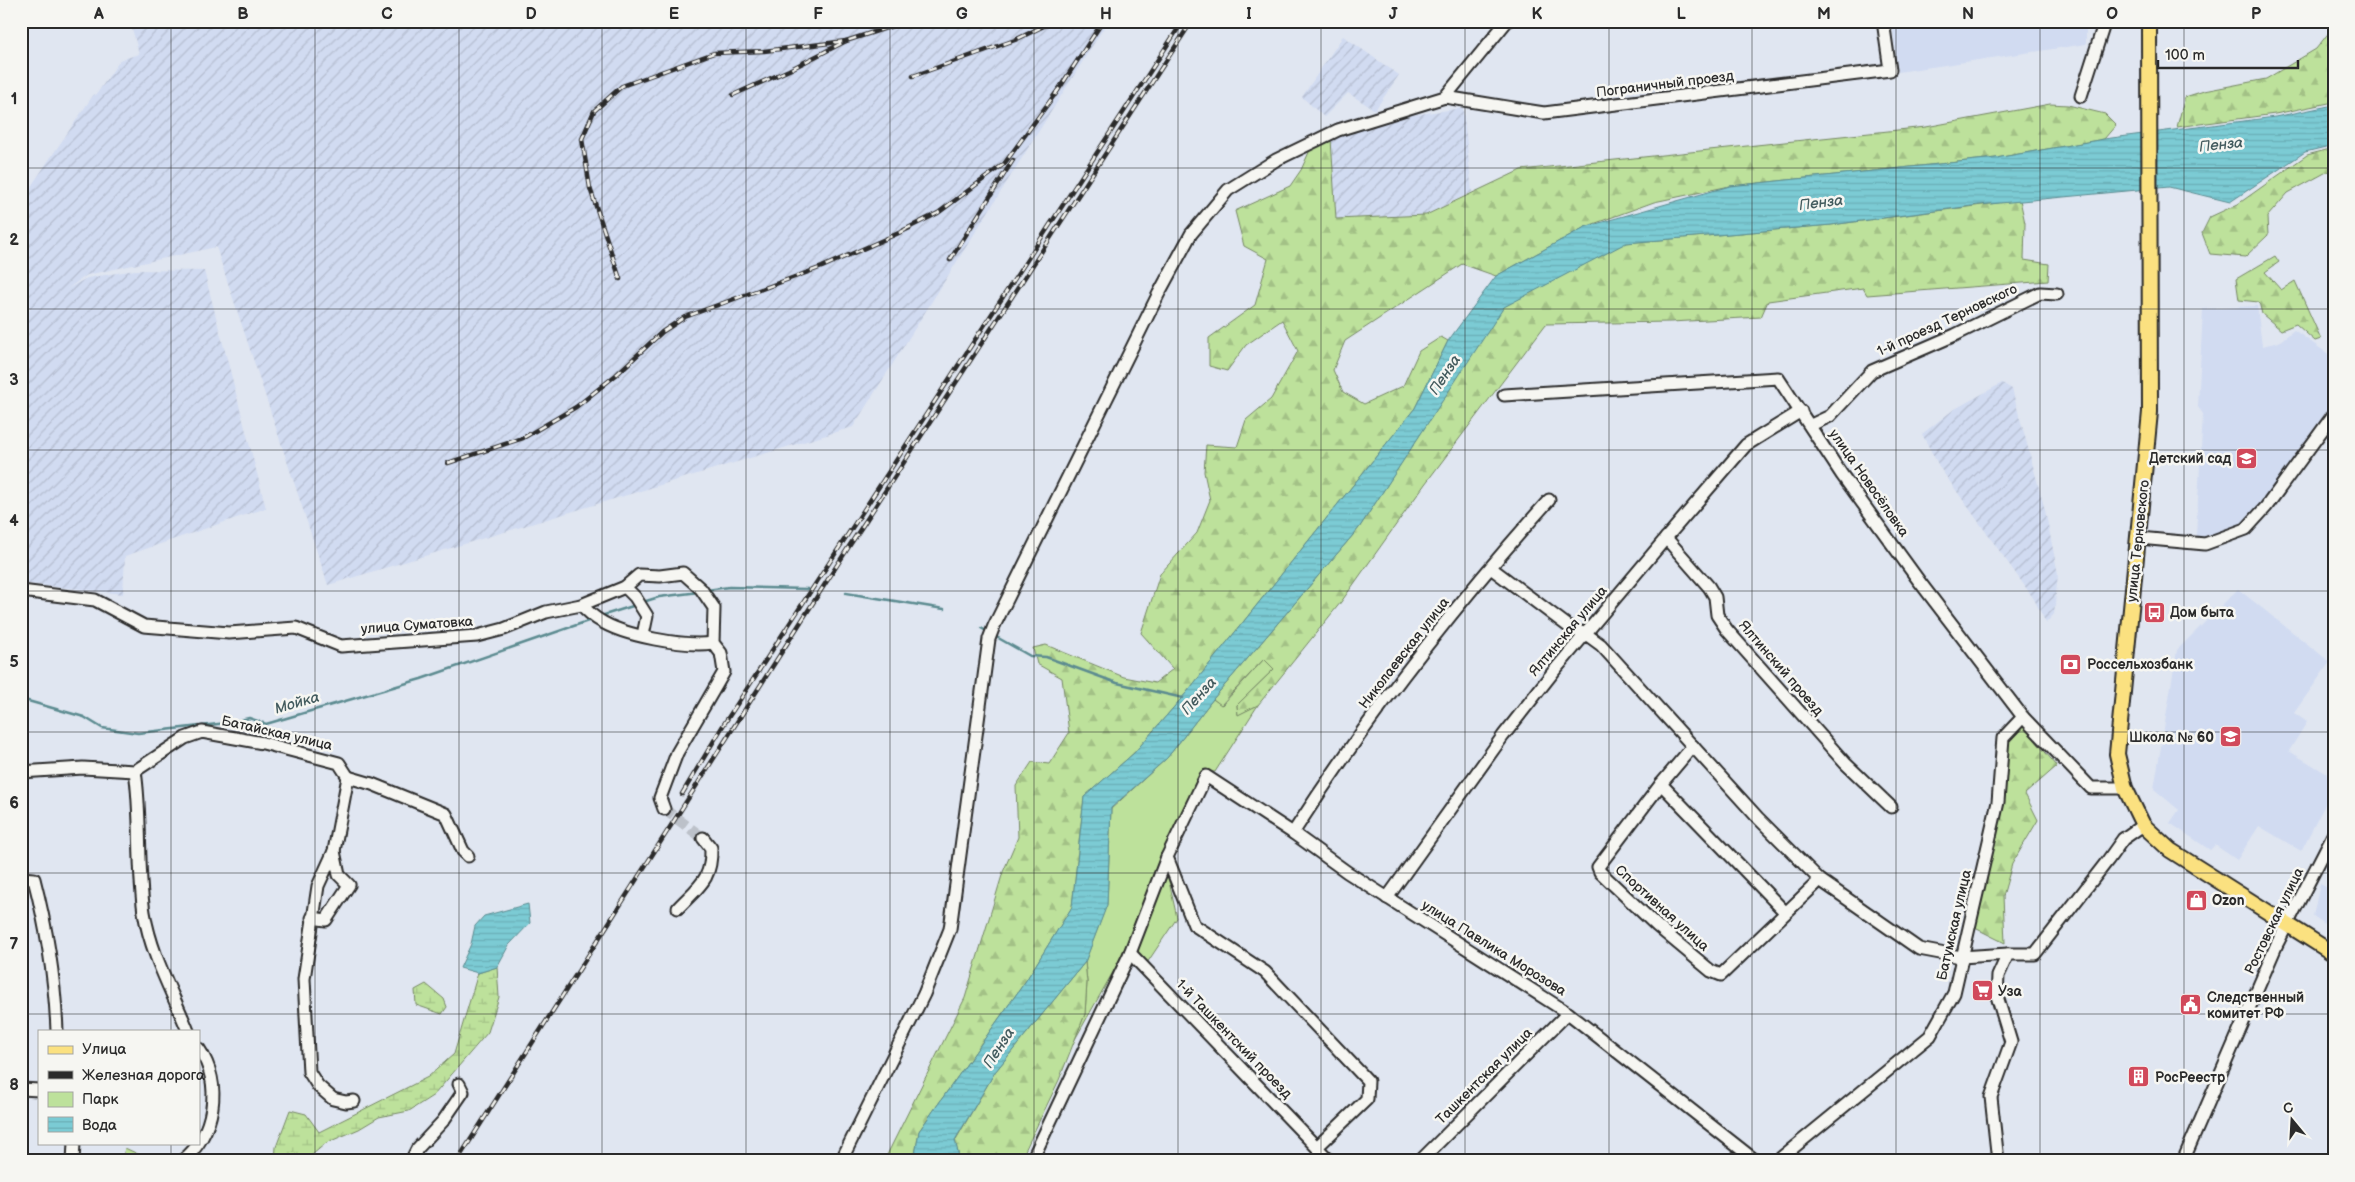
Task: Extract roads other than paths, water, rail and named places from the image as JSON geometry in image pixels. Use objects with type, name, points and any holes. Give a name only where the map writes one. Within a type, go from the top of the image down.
[{"type":"main road","name":"улица Терновского","points":[[2149,21],[2150,412],[2140,538],[2117,754],[2125,788],[2143,825],[2170,850],[2334,954]]},
{"type":"street","points":[[841,1161],[924,994],[950,929],[989,640],[994,626],[1159,293],[1191,234],[1228,190],[1276,160],[1338,130],[1445,97],[1507,21]]},
{"type":"street","name":"Пограничный проезд","points":[[1445,97],[1544,114],[1890,70],[1883,21]]},
{"type":"street","points":[[2081,96],[2105,21]]},
{"type":"street","name":"1-й проезд Терновского","points":[[1811,425],[1830,416],[1872,371],[2040,294],[2058,294]]},
{"type":"street","name":"улица Новосёловка","points":[[1504,395],[1778,378],[1811,425],[1842,475],[1919,581],[2023,717],[2091,788],[2125,788]]},
{"type":"street","name":"Ялтинская улица","points":[[1387,898],[1503,736],[1666,538],[1746,445],[1801,411]]},
{"type":"street","points":[[2140,538],[2205,544],[2246,529],[2266,507],[2334,414]]},
{"type":"street","name":"Николаевская улица","points":[[1293,833],[1337,765],[1436,635],[1550,500]]},
{"type":"street","name":"Ялтинский проезд","points":[[1666,538],[1709,587],[1715,597],[1717,615],[1727,630],[1845,763],[1891,807]]},
{"type":"street","points":[[1491,568],[1572,629],[1586,634],[1601,645],[1758,818],[1820,880],[1919,949],[1961,957],[2035,954],[2123,839],[2143,825]]},
{"type":"street","name":"улица Суматовка","points":[[21,591],[95,600],[144,626],[229,633],[296,628],[341,646],[477,636],[504,629],[546,612],[581,605],[625,587],[639,575],[660,576],[683,573],[701,589],[714,608],[713,643]]},
{"type":"street","points":[[625,587],[636,597],[647,616],[643,635]]},
{"type":"street","points":[[581,605],[598,620],[613,627],[696,645],[713,643],[721,653],[724,672],[719,684],[706,700],[677,753],[660,798],[664,809]]},
{"type":"street","name":"Батумская улица","points":[[1777,1161],[1930,1036],[1954,993],[1998,802],[2003,738],[2023,717]]},
{"type":"street","name":"Батайская улица","points":[[135,770],[186,738],[202,732],[339,762],[348,777]]},
{"type":"street","name":"Спортивная улица","points":[[1693,746],[1661,784],[1598,867],[1600,872],[1664,931],[1711,971],[1721,975],[1820,880]]},
{"type":"street","points":[[21,772],[83,768],[135,770],[140,802],[144,912],[154,952],[165,982],[188,1030]]},
{"type":"street","name":"улица Павлика Морозова","points":[[1167,857],[1206,776],[1293,833],[1347,872],[1568,1013],[1756,1161]]},
{"type":"street","points":[[354,1100],[346,1102],[333,1099],[318,1086],[309,1072],[304,979],[318,886],[334,851],[348,777],[372,784],[446,814],[468,856]]},
{"type":"street","points":[[1661,784],[1785,912]]},
{"type":"street","name":"Ростовская улица","points":[[2183,1161],[2277,944],[2288,926],[2334,833]]},
{"type":"street","points":[[678,908],[705,880],[712,865],[711,848],[703,838]]},
{"type":"street","points":[[312,918],[326,920],[349,885],[338,875],[334,851]]},
{"type":"street","points":[[1034,1160],[1130,953],[1167,857]]},
{"type":"street","points":[[1167,857],[1194,925],[1265,972],[1368,1081],[1367,1099],[1317,1147]]},
{"type":"street","points":[[21,878],[34,879],[45,921],[56,994],[58,1030]]},
{"type":"street","name":"1-й Ташкентский проезд","points":[[1130,953],[1330,1161]]},
{"type":"street","points":[[1998,1161],[1991,1097],[2011,1042],[1997,996],[1998,976],[2008,954]]},
{"type":"street","name":"Ташкентская улица","points":[[1420,1161],[1568,1013]]},
{"type":"street","points":[[200,1051],[205,1058],[212,1078],[214,1102],[200,1139]]},
{"type":"street","points":[[411,1161],[417,1149],[442,1121],[463,1092],[459,1084]]},
{"type":"street","points":[[21,1089],[38,1090]]},
{"type":"street","points":[[73,1161],[74,1144]]},
{"type":"street","points":[[182,1161],[196,1150],[198,1144]]},
{"type":"water","name":"Пенза","points":[[2334,105],[2334,145],[2305,152],[2230,202],[2169,187],[1979,205],[1831,225],[1626,243],[1504,307],[1359,528],[1213,699],[1167,758],[1111,808],[1107,905],[1085,962],[995,1072],[955,1140],[960,1161],[914,1161],[919,1131],[1025,982],[1072,907],[1084,797],[1134,753],[1187,692],[1415,408],[1448,341],[1496,276],[1585,227],[1730,186],[1996,158],[2104,139],[2275,117]]},
{"type":"water","points":[[528,904],[530,923],[509,945],[497,967],[478,973],[460,968],[471,944],[475,926],[484,916]]},
{"type":"waterway","points":[[707,590],[729,587],[808,589]]},
{"type":"waterway","points":[[643,602],[659,597],[699,592]]},
{"type":"waterway","points":[[846,593],[944,609]]},
{"type":"waterway","points":[[601,616],[636,605]]},
{"type":"waterway","name":"Мойка","points":[[21,699],[84,717],[102,728],[138,733],[227,723],[249,718],[266,724],[421,679],[591,620]]},
{"type":"waterway","points":[[981,628],[988,632]]},
{"type":"waterway","name":"Пенза","points":[[993,635],[1030,656],[1046,657],[1117,683],[1183,698]]},
{"type":"tunnel","points":[[664,809],[703,838]]},
{"type":"railway","points":[[733,95],[789,70],[846,41],[908,21]]},
{"type":"railway","points":[[913,76],[1015,40],[1054,21]]},
{"type":"railway","points":[[1055,95],[1103,21]]},
{"type":"railway","points":[[682,794],[724,724],[1183,21]]},
{"type":"railway","points":[[457,1161],[848,548],[1192,21]]},
{"type":"railway","points":[[620,279],[590,188],[582,139],[594,111],[622,86],[714,53],[764,51],[846,41]]},
{"type":"railway","points":[[904,230],[938,213],[1004,164],[1058,90]]},
{"type":"railway","points":[[950,260],[1013,160]]},
{"type":"railway","points":[[448,463],[523,438],[576,407],[616,375],[662,332],[685,317],[822,267],[910,228]]},
{"type":"place","name":"Детский сад","points":[[2247,458]]},
{"type":"place","name":"Дом быта","points":[[2154,612]]},
{"type":"place","name":"Россельхозбанк","points":[[2071,664]]},
{"type":"place","name":"Школа № 60","points":[[2230,737]]},
{"type":"place","name":"Ozon","points":[[2196,900]]},
{"type":"place","name":"Уза","points":[[1982,991]]},
{"type":"place","name":"Следственный комитет РФ","points":[[2191,1005]]},
{"type":"place","name":"РосРеестр","points":[[2139,1077]]}]
